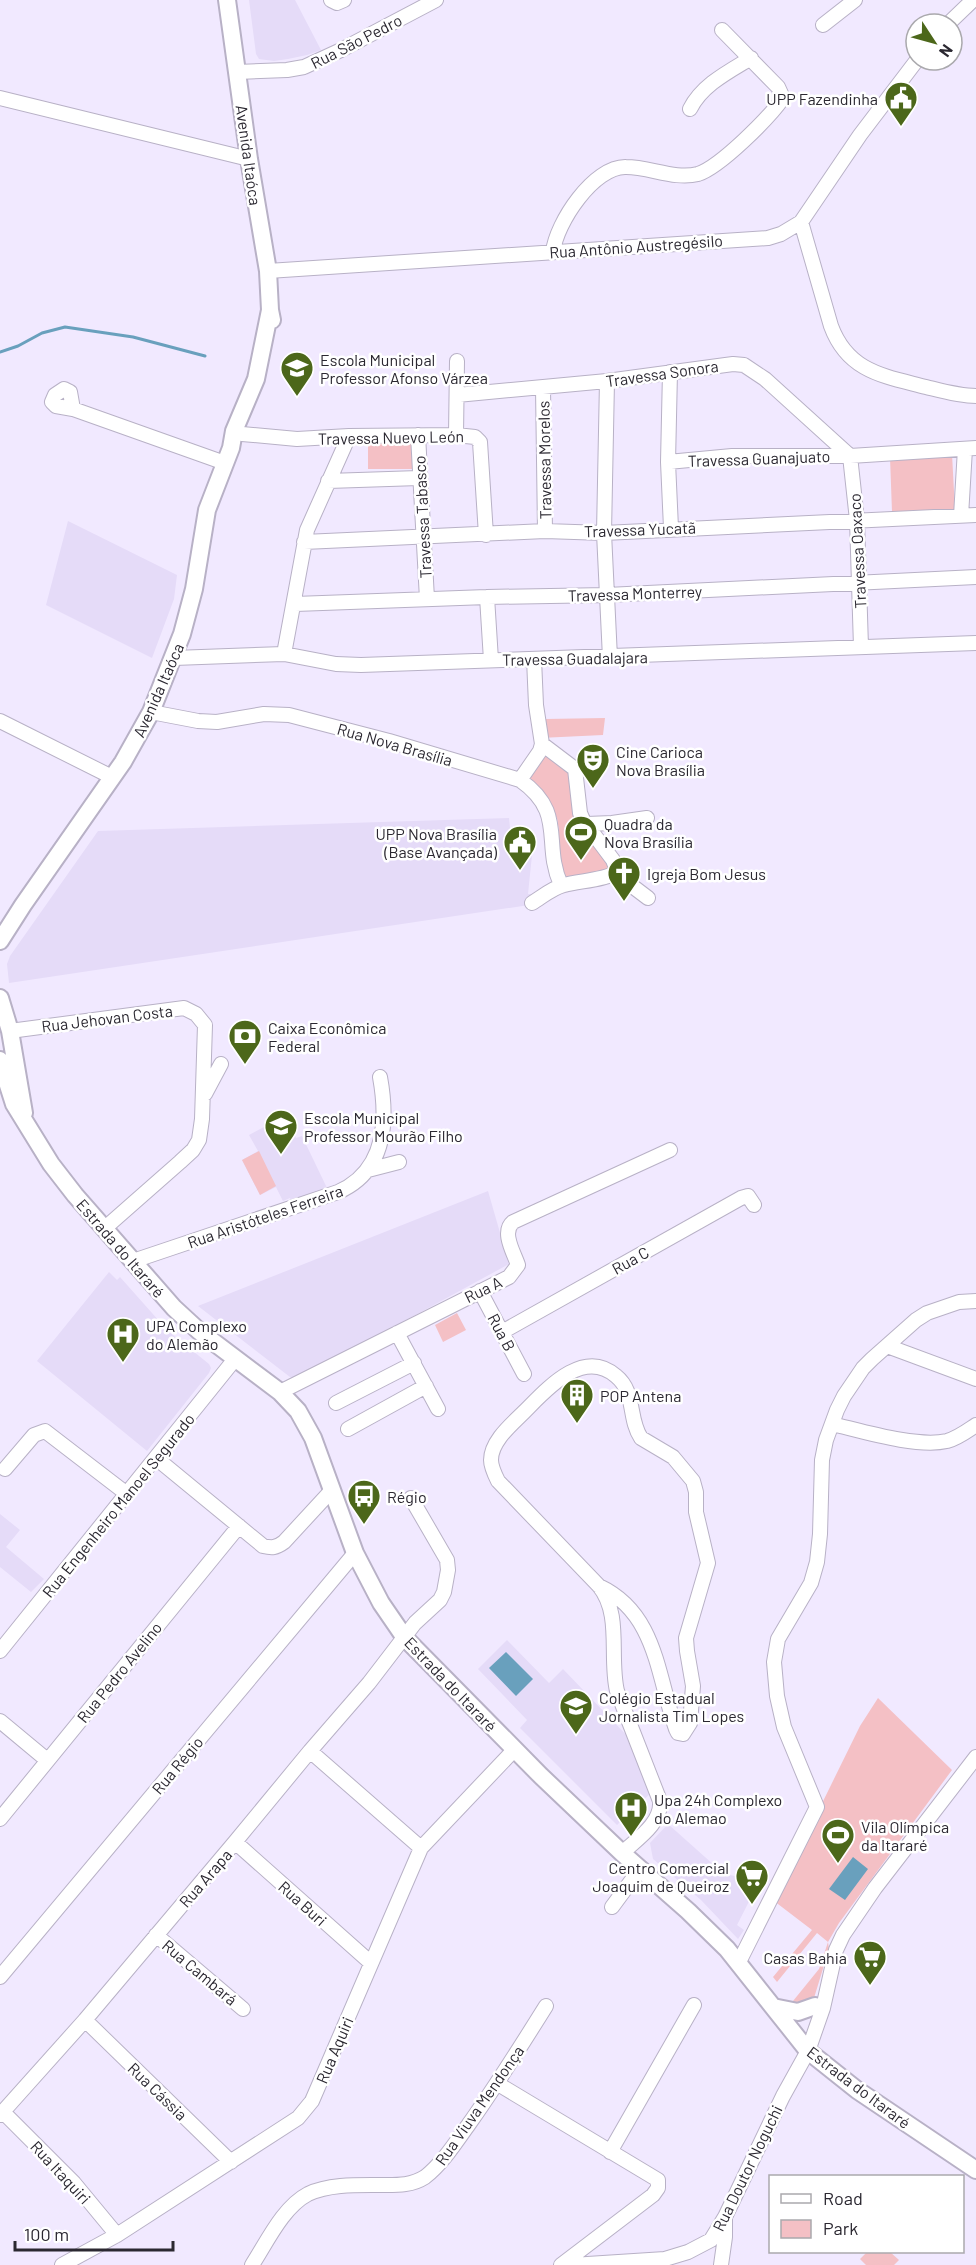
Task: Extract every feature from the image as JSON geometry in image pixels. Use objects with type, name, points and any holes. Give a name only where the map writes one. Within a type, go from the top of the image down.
[{"type":"main road","name":"Avenida Itaóca","points":[[0,941],[112,777],[152,712],[174,658],[189,612],[207,510],[233,448],[234,431],[256,379],[270,310],[268,271],[249,159],[227,0]]},
{"type":"main road","name":"Avenida Itaóca","points":[[0,925],[23,905]]},
{"type":"main road","name":"Estrada do Itararé","points":[[0,998],[10,1031],[25,1120]]},
{"type":"main road","name":"Estrada do Itararé","points":[[0,1060],[9,1093],[57,1172],[178,1313],[292,1403],[313,1438],[355,1553],[381,1603],[405,1638],[514,1749],[622,1853],[688,1911],[739,1962],[805,2048],[857,2090],[976,2170]]},
{"type":"main road","points":[[773,2007],[798,2012],[808,2010],[821,2000]]},
{"type":"street","points":[[331,0],[337,3],[344,0]]},
{"type":"street","name":"Rua São Pedro","points":[[237,72],[304,67],[436,0]]},
{"type":"street","points":[[823,25],[855,0]]},
{"type":"street","points":[[960,12],[973,0]]},
{"type":"street","points":[[553,252],[557,234],[570,211],[591,185],[611,170],[626,167],[688,176],[701,173],[728,154],[776,108],[783,98],[781,93],[766,74],[722,30]]},
{"type":"street","points":[[690,109],[695,99],[707,86],[750,58]]},
{"type":"street","name":"Rua Antônio Austregésilo","points":[[268,271],[768,238],[781,234],[801,222],[860,135],[908,72]]},
{"type":"street","points":[[0,98],[249,159]]},
{"type":"street","points":[[801,222],[831,326],[844,352],[866,369],[887,377],[976,396]]},
{"type":"street","points":[[456,435],[457,361]]},
{"type":"street","name":"Travessa Sonora","points":[[457,395],[607,381],[713,365],[744,365],[765,379],[850,456]]},
{"type":"street","points":[[670,372],[668,462],[671,528]]},
{"type":"street","points":[[607,381],[604,533],[609,658]]},
{"type":"street","name":"Travessa Morelos","points":[[543,388],[545,531]]},
{"type":"street","name":"Travessa Nuevo León","points":[[73,409],[233,448],[297,439],[349,436],[456,435],[475,437],[480,442],[486,535]]},
{"type":"street","name":"Travessa Tabasco","points":[[418,435],[427,599]]},
{"type":"street","points":[[284,654],[295,604],[304,542],[312,517],[349,436]]},
{"type":"street","points":[[850,456],[970,448],[961,516]]},
{"type":"street","name":"Travessa Guanajuato","points":[[668,462],[732,456],[850,456]]},
{"type":"street","name":"Travessa Oaxaco","points":[[850,456],[857,520],[861,647]]},
{"type":"street","points":[[328,481],[420,478]]},
{"type":"street","name":"Travessa Yucatã","points":[[304,542],[545,531],[604,533],[976,515]]},
{"type":"street","name":"Travessa Monterrey","points":[[295,604],[607,595],[976,577]]},
{"type":"street","points":[[487,597],[492,660]]},
{"type":"street","name":"Travessa Guadalajara","points":[[174,658],[284,654],[336,664],[361,665],[609,658],[976,643]]},
{"type":"street","points":[[520,780],[542,744],[536,705],[534,659]]},
{"type":"street","name":"Rua Nova Brasília","points":[[152,712],[182,719],[216,722],[264,714],[289,715],[389,741],[520,780],[530,788],[548,811],[555,870],[561,885]]},
{"type":"street","points":[[0,721],[112,777]]},
{"type":"street","points":[[532,903],[561,885],[590,878],[609,877],[615,873],[616,868],[613,860],[580,813],[575,769],[542,744]]},
{"type":"street","points":[[587,824],[647,818]]},
{"type":"street","points":[[615,873],[648,898]]},
{"type":"street","name":"Rua Jehovan Costa","points":[[10,1031],[188,1009],[196,1014],[205,1025],[200,1134],[194,1150],[105,1228]]},
{"type":"street","points":[[203,1098],[221,1064]]},
{"type":"street","name":"Rua Aristóteles Ferreira","points":[[133,1261],[338,1192],[359,1180],[368,1170],[383,1132],[383,1095],[380,1077]]},
{"type":"street","name":"Rua A","points":[[280,1392],[509,1277],[518,1265],[507,1233],[513,1222],[670,1150]]},
{"type":"street","points":[[368,1170],[399,1162]]},
{"type":"street","name":"Rua C","points":[[502,1332],[741,1198],[748,1196],[754,1205]]},
{"type":"street","name":"Rua B","points":[[480,1291],[525,1374]]},
{"type":"street","points":[[739,1962],[817,1807],[784,1728],[777,1696],[774,1662],[778,1639],[783,1628],[815,1573],[820,1534],[822,1460],[832,1424],[844,1396],[863,1368],[916,1320],[927,1313],[959,1302],[976,1301]]},
{"type":"street","points":[[397,1333],[438,1409]]},
{"type":"street","points":[[887,1346],[976,1379]]},
{"type":"street","name":"Rua Engenheiro Manoel Segurado","points":[[0,1651],[235,1359]]},
{"type":"street","points":[[336,1403],[414,1363]]},
{"type":"street","points":[[599,1586],[615,1593],[624,1601],[635,1612],[643,1626],[676,1729],[678,1733],[683,1734],[690,1723],[693,1686],[686,1638],[708,1563],[696,1512],[696,1487],[674,1456],[641,1438],[630,1395],[623,1383],[612,1372],[593,1367],[569,1372],[545,1390],[497,1442],[491,1460],[498,1481],[599,1586],[607,1595],[611,1606],[612,1661],[617,1691],[660,1801],[661,1809],[657,1819],[622,1853]]},
{"type":"street","points":[[348,1430],[426,1386]]},
{"type":"street","points":[[832,1424],[926,1442],[950,1440],[976,1425]]},
{"type":"street","points":[[5,1469],[34,1435],[45,1431],[127,1494]]},
{"type":"street","points":[[156,1458],[263,1546],[277,1547],[284,1542],[332,1490]]},
{"type":"street","name":"Rua Arapa","points":[[1,2113],[85,2020],[236,1842],[415,1623],[442,1596],[447,1570],[444,1554],[411,1498]]},
{"type":"street","name":"Rua Pedro Avelino","points":[[0,1819],[239,1526]]},
{"type":"street","name":"Rua Régio","points":[[0,1977],[355,1553]]},
{"type":"street","points":[[0,1721],[47,1760]]},
{"type":"street","name":"Rua Aquiri","points":[[62,2265],[117,2235],[298,2118],[312,2102],[421,1848],[514,1749]]},
{"type":"street","points":[[310,1751],[421,1848]]},
{"type":"street","name":"Rua Doutor Noguchi","points":[[572,2265],[665,2259],[688,2252],[711,2240],[725,2217],[799,2065],[836,1950],[853,1919],[976,1758]]},
{"type":"street","name":"Rua Buri","points":[[236,1842],[371,1964]]},
{"type":"street","points":[[612,1907],[640,1869]]},
{"type":"street","name":"Rua Cambará","points":[[156,1935],[243,2009]]},
{"type":"street","points":[[610,2152],[694,2005]]},
{"type":"street","name":"Rua Viuva Mendonça","points":[[252,2265],[284,2217],[297,2202],[308,2194],[345,2186],[404,2184],[425,2176],[457,2141],[498,2084],[546,2006]]},
{"type":"street","name":"Rua Cássia","points":[[85,2020],[231,2162]]},
{"type":"street","points":[[498,2084],[658,2180],[658,2188],[653,2195],[561,2265]]},
{"type":"street","name":"Rua Itaquiri","points":[[1,2113],[74,2183],[117,2235]]},
{"type":"street","points":[[721,2265],[725,2217]]},
{"type":"street","points":[[686,2265],[711,2240]]},
{"type":"shaded area","points":[[249,0],[295,0],[321,50],[288,59],[274,61],[259,59],[256,54]]},
{"type":"shaded area","points":[[68,521],[177,575],[174,599],[152,658],[46,605]]},
{"type":"shaded area","points":[[509,818],[513,857],[532,855],[529,905],[9,983],[7,964],[10,956],[98,831]]},
{"type":"shaded area","name":"Escola Municipal Professor Mourão Filho","points":[[285,1116],[296,1138],[302,1136],[327,1188],[291,1201],[290,1198],[283,1201],[276,1187],[260,1195],[242,1160],[258,1151],[249,1135]]},
{"type":"shaded area","points":[[488,1191],[509,1264],[300,1378],[290,1377],[198,1306]]},
{"type":"shaded area","name":"UPA Complexo do Alemão","points":[[109,1272],[117,1280],[120,1277],[168,1331],[211,1368],[147,1451],[37,1361]]},
{"type":"shaded area","points":[[0,1514],[20,1530],[6,1547],[44,1579],[31,1592],[0,1567]]},
{"type":"shaded area","name":"Colégio Estadual Jornalista Tim Lopes","points":[[507,1640],[549,1683],[563,1669],[632,1741],[652,1792],[617,1825],[520,1728],[527,1720],[478,1669]]},
{"type":"shaded area","points":[[668,1824],[724,1874],[735,1876],[744,1866],[760,1880],[737,1925],[744,1930],[738,1939],[701,1900],[653,1859],[650,1843]]},
{"type":"green space","points":[[412,441],[412,469],[368,469],[368,442]]},
{"type":"green space","points":[[952,454],[955,510],[892,512],[890,457]]},
{"type":"green space","points":[[605,718],[603,735],[540,738],[545,719]]},
{"type":"green space","points":[[545,753],[570,768],[577,814],[613,865],[607,871],[564,879],[559,855],[557,818],[527,776]]},
{"type":"green space","points":[[259,1151],[276,1186],[260,1195],[242,1160]]},
{"type":"green space","points":[[457,1313],[466,1330],[443,1342],[435,1325]]},
{"type":"green space","name":"Vila Olímpica da Itararé","points":[[878,1698],[952,1770],[839,1923],[828,1942],[817,1933],[777,1982],[773,1977],[812,1930],[774,1901],[860,1726]]},
{"type":"green space","points":[[828,1942],[829,1949],[814,1998],[798,2005],[793,2001],[819,1969]]},
{"type":"green space","points":[[866,2253],[891,2253],[899,2260],[894,2265],[866,2265],[860,2259]]},
{"type":"water","points":[[506,1652],[533,1679],[516,1696],[489,1668]]},
{"type":"water","points":[[853,1857],[868,1869],[845,1900],[829,1889]]},
{"type":"waterway","points":[[0,352],[18,346],[42,333],[65,327],[133,337],[205,356]]},
{"type":"place","name":"UPP Fazendinha","points":[[901,127]]},
{"type":"place","name":"Escola Municipal Professor Afonso Várzea","points":[[297,397]]},
{"type":"place","name":"Cine Carioca Nova Brasília","points":[[593,789]]},
{"type":"place","name":"Quadra da Nova Brasília","points":[[581,861]]},
{"type":"place","name":"UPP Nova Brasília (Base Avançada)","points":[[520,871]]},
{"type":"place","name":"Igreja Bom Jesus","points":[[624,902]]},
{"type":"place","name":"Caixa Econômica Federal","points":[[245,1065]]},
{"type":"place","name":"Escola Municipal Professor Mourão Filho","points":[[281,1155]]},
{"type":"place","name":"UPA Complexo do Alemão","points":[[123,1363]]},
{"type":"place","name":"POP Antena","points":[[577,1424]]},
{"type":"place","name":"Régio","points":[[364,1525]]},
{"type":"place","name":"Colégio Estadual Jornalista Tim Lopes","points":[[576,1735]]},
{"type":"place","name":"Upa 24h Complexo do Alemao","points":[[631,1837]]},
{"type":"place","name":"Vila Olímpica da Itararé","points":[[838,1864]]},
{"type":"place","name":"Centro Comercial Joaquim de Queiroz","points":[[752,1905]]},
{"type":"place","name":"Casas Bahia","points":[[870,1986]]}]
